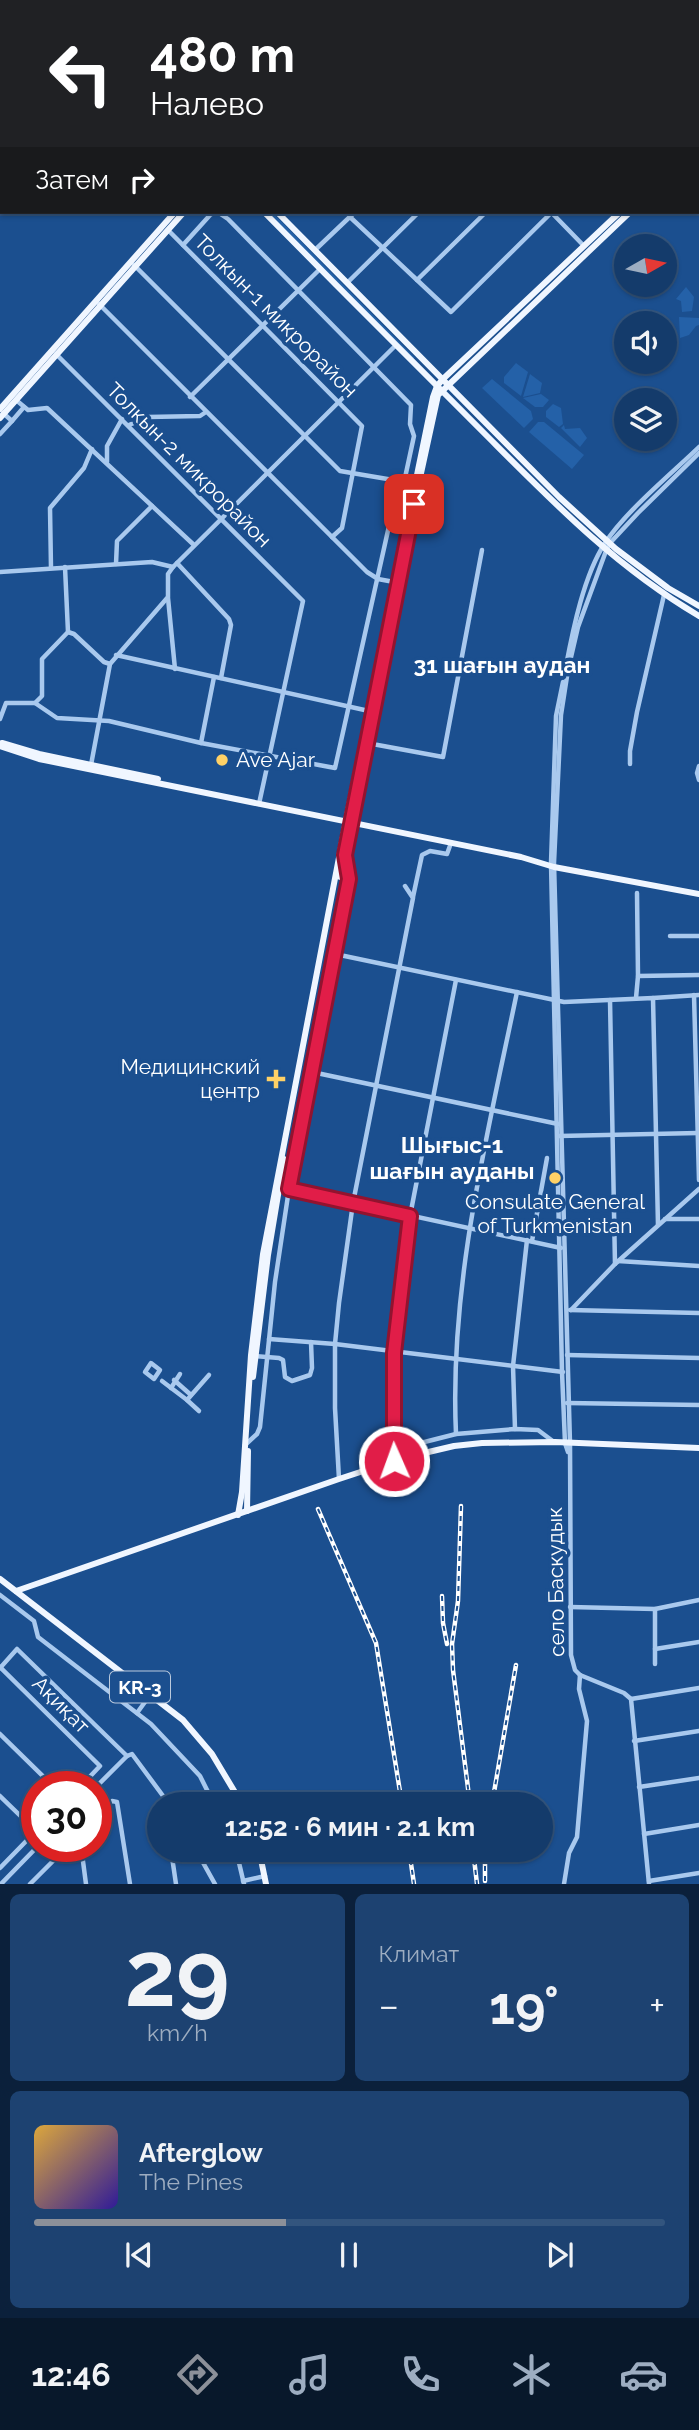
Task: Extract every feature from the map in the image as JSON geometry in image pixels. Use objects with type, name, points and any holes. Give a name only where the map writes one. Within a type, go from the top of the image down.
[{"type":"main road","points":[[133,264],[173,214]]},
{"type":"main road","points":[[1,413],[133,264],[182,214]]},
{"type":"main road","points":[[266,214],[604,550],[664,595],[699,616]]},
{"type":"main road","points":[[279,214],[559,497],[608,542],[668,588],[699,606]]},
{"type":"main road","points":[[386,634],[394,582],[439,388],[618,214]]},
{"type":"main road","points":[[445,382],[628,214]]},
{"type":"main road","points":[[1,413],[16,400],[54,353]]},
{"type":"main road","points":[[414,363],[420,357]]},
{"type":"main road","points":[[238,1515],[261,1266],[416,484]]},
{"type":"main road","points":[[664,595],[668,588]]},
{"type":"main road","points":[[0,744],[91,767],[510,852],[552,865]]},
{"type":"main road","points":[[349,820],[552,865],[699,892]]},
{"type":"main road","points":[[16,1591],[339,1479],[394,1461],[454,1446],[565,1440],[699,1447]]},
{"type":"main road","points":[[246,1444],[247,1511]]},
{"type":"main road","name":"KR-3","points":[[0,1579],[183,1720],[227,1775],[236,1792]]},
{"type":"main road","points":[[262,1862],[265,1880]]},
{"type":"street","points":[[183,245],[211,214]]},
{"type":"street","points":[[0,719],[6,703],[35,704],[57,718],[99,721],[335,768],[391,517],[398,505],[414,436],[410,424],[411,405],[220,214]]},
{"type":"street","points":[[315,250],[353,214]]},
{"type":"street","points":[[347,283],[417,214]]},
{"type":"street","points":[[417,280],[484,214]]},
{"type":"street","points":[[350,217],[451,312],[549,214]]},
{"type":"street","points":[[553,214],[584,247]]},
{"type":"street","name":"Толкын-1 микрорайон","points":[[167,229],[362,426],[352,473]]},
{"type":"street","points":[[133,264],[340,471],[416,484]]},
{"type":"street","points":[[190,397],[320,269]]},
{"type":"street","points":[[98,303],[367,572],[378,579],[394,582]]},
{"type":"street","points":[[174,669],[168,575],[194,545],[268,475],[396,345]]},
{"type":"street","name":"Толкын-2 микрорайон","points":[[54,353],[303,601],[283,692]]},
{"type":"street","points":[[16,400],[28,410],[47,408],[194,545]]},
{"type":"street","points":[[0,434],[24,407]]},
{"type":"street","points":[[128,425],[148,417],[200,416],[206,412]]},
{"type":"street","points":[[1,413],[12,421]]},
{"type":"street","points":[[107,463],[107,446],[122,419]]},
{"type":"street","points":[[608,542],[699,447]]},
{"type":"street","points":[[51,568],[50,508],[84,468],[92,449]]},
{"type":"street","points":[[608,542],[699,453]]},
{"type":"street","points":[[331,538],[342,528],[352,473]]},
{"type":"street","points":[[116,564],[117,541],[152,506]]},
{"type":"street","name":"село Баскудык","points":[[608,542],[589,580],[572,637],[556,716],[552,865],[566,1310],[565,1440],[569,1453],[571,1655],[575,1670],[580,1675],[624,1693],[631,1699]]},
{"type":"street","points":[[365,743],[443,757],[482,550]]},
{"type":"street","points":[[0,572],[152,562],[175,565],[229,619],[231,625],[221,678]]},
{"type":"street","points":[[35,704],[42,696],[42,659],[68,632],[65,567]]},
{"type":"street","points":[[630,764],[637,712],[664,595]]},
{"type":"street","points":[[91,767],[110,664],[168,597]]},
{"type":"street","points":[[68,632],[110,664]]},
{"type":"street","points":[[116,655],[371,712]]},
{"type":"street","points":[[201,743],[214,677]]},
{"type":"street","points":[[259,802],[283,692]]},
{"type":"street","points":[[699,766],[699,780]]},
{"type":"street","points":[[339,1479],[335,1344],[353,1203],[422,855],[430,851],[447,854],[451,843]]},
{"type":"street","points":[[246,1444],[257,1434],[260,1427],[268,1339],[289,1189],[349,879],[343,853]]},
{"type":"street","points":[[405,886],[412,898]]},
{"type":"street","points":[[636,998],[637,893]]},
{"type":"street","points":[[670,936],[699,936]]},
{"type":"street","points":[[335,954],[555,1000],[696,995],[699,1180]]},
{"type":"street","points":[[638,976],[699,975]]},
{"type":"street","points":[[394,1461],[394,1353],[410,1216],[456,980]]},
{"type":"street","points":[[456,1434],[455,1359],[470,1227],[517,992]]},
{"type":"street","points":[[653,998],[658,1225]]},
{"type":"street","points":[[610,1000],[617,1262]]},
{"type":"street","points":[[312,1072],[559,1124]]},
{"type":"street","points":[[559,1136],[698,1133]]},
{"type":"street","points":[[515,1429],[513,1366],[530,1240],[547,1158]]},
{"type":"street","points":[[277,1186],[562,1248]]},
{"type":"street","points":[[566,1310],[699,1189]]},
{"type":"street","points":[[665,1219],[699,1219]]},
{"type":"street","points":[[617,1262],[699,1266]]},
{"type":"street","points":[[566,1310],[699,1313]]},
{"type":"street","points":[[268,1339],[335,1344],[565,1372]]},
{"type":"street","points":[[253,1356],[283,1360],[287,1380],[292,1381],[310,1376],[312,1342]]},
{"type":"street","points":[[565,1355],[699,1358]]},
{"type":"street","points":[[171,1388],[180,1374]]},
{"type":"street","points":[[189,1397],[209,1376]]},
{"type":"street","points":[[174,1380],[200,1411]]},
{"type":"street","points":[[162,1381],[189,1397]]},
{"type":"street","points":[[566,1403],[699,1405]]},
{"type":"street","points":[[393,1450],[456,1434],[515,1429],[538,1430],[565,1440]]},
{"type":"street","points":[[0,1595],[34,1621],[38,1637],[151,1724],[200,1776],[208,1792]]},
{"type":"street","points":[[570,1607],[654,1609],[699,1600]]},
{"type":"street","points":[[654,1609],[654,1664]]},
{"type":"street","points":[[34,1621],[42,1612]]},
{"type":"street","points":[[654,1649],[699,1642]]},
{"type":"street","points":[[0,1667],[18,1649],[127,1756]]},
{"type":"street","name":"Ақиқат","points":[[0,1667],[100,1766],[95,1771]]},
{"type":"street","points":[[564,1884],[569,1853],[577,1837],[587,1721],[579,1689],[580,1675]]},
{"type":"street","points":[[699,1688],[631,1699],[649,1882],[699,1872]]},
{"type":"street","points":[[137,1713],[150,1695]]},
{"type":"street","points":[[634,1741],[699,1731]]},
{"type":"street","points":[[0,1734],[38,1771]]},
{"type":"street","points":[[112,1771],[132,1754],[159,1792]]},
{"type":"street","points":[[639,1787],[699,1778]]},
{"type":"street","points":[[0,1796],[21,1816]]},
{"type":"street","points":[[112,1801],[118,1805],[131,1884]]},
{"type":"street","points":[[644,1834],[699,1825]]},
{"type":"street","points":[[1,1864],[21,1845]]},
{"type":"street","points":[[1,1884],[22,1862]]},
{"type":"street","points":[[30,1884],[53,1862]]},
{"type":"street","points":[[83,1862],[86,1884]]},
{"type":"street","points":[[173,1862],[176,1884]]},
{"type":"street","points":[[203,1862],[215,1884]]},
{"type":"street","points":[[239,1862],[243,1882],[265,1880]]},
{"type":"street","points":[[41,1874],[43,1884]]},
{"type":"shaded area","points":[[270,214],[274,214],[413,358]]},
{"type":"shaded area","points":[[686,287],[694,297],[692,311],[682,312],[681,301],[677,298]]},
{"type":"shaded area","points":[[679,317],[699,318],[699,325],[689,335],[680,338]]},
{"type":"shaded area","points":[[516,363],[528,372],[521,396],[504,383],[504,377]]},
{"type":"shaded area","points":[[530,374],[542,383],[540,393],[523,397]]},
{"type":"shaded area","points":[[492,379],[531,411],[533,419],[524,428],[482,388]]},
{"type":"shaded area","points":[[541,394],[549,400],[543,407],[535,407],[523,398]]},
{"type":"shaded area","points":[[553,404],[561,408],[563,424],[559,427],[546,417],[546,411]]},
{"type":"shaded area","points":[[538,422],[544,422],[584,455],[572,469],[529,432]]},
{"type":"shaded area","points":[[564,425],[565,429],[580,428],[587,438],[580,447],[561,428]]},
{"type":"railway","points":[[461,1506],[458,1601],[452,1644],[468,1792]]},
{"type":"railway","points":[[318,1509],[376,1643],[400,1792]]},
{"type":"railway","points":[[442,1596],[447,1644]]},
{"type":"railway","points":[[494,1792],[516,1665]]},
{"type":"railway","points":[[411,1862],[414,1884]]},
{"type":"railway","points":[[474,1862],[477,1884]]},
{"type":"railway","points":[[485,1862],[485,1881]]},
{"type":"place","name":"Ave Ajar","points":[[222,760]]},
{"type":"place","name":"Медицинский центр","points":[[276,1079]]},
{"type":"place","name":"Consulate General of Turkmenistan","points":[[555,1178]]},
{"type":"district","name":"31 шағын аудан","points":[[502,665]]},
{"type":"district","name":"Шығыс-1 шағын ауданы","points":[[452,1158]]},
{"type":"route","points":[[394,1461],[394,1353],[410,1216],[289,1189],[349,879],[345,855],[414,504]]}]
